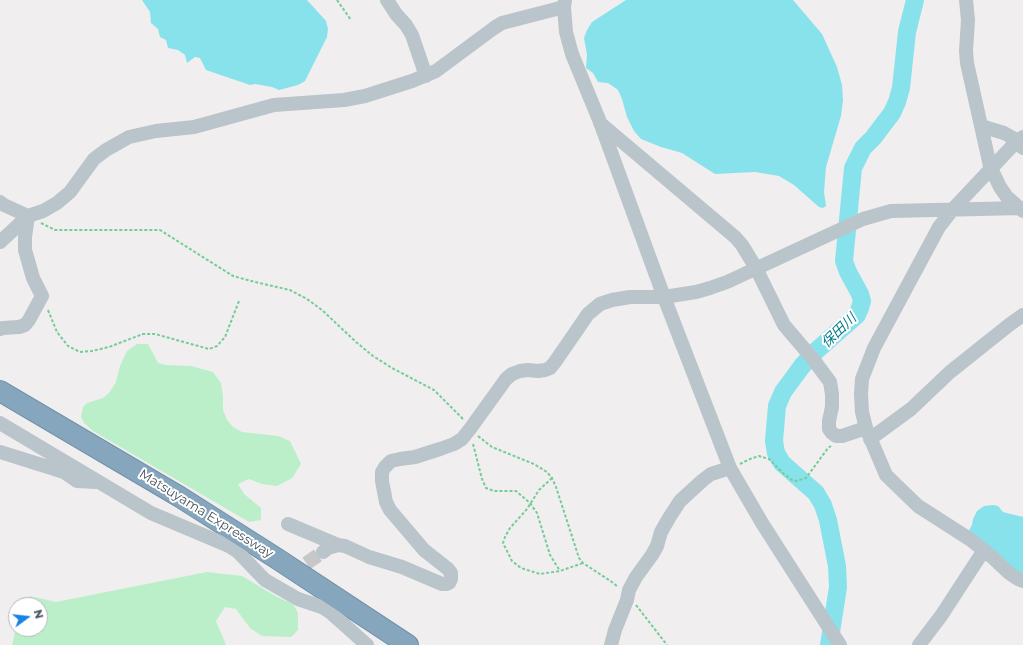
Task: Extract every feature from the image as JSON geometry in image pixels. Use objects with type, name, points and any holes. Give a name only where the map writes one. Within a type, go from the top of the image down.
[{"type":"highway","name":"Matsuyama Expressway","points":[[0,391],[180,497],[408,645]]},
{"type":"street","points":[[387,0],[412,35],[426,76]]},
{"type":"street","points":[[966,0],[968,20],[966,50],[967,63],[991,170],[1000,187],[1022,209]]},
{"type":"street","points":[[0,242],[28,216],[43,211],[57,203],[70,192],[94,159],[106,150],[129,137],[156,131],[194,127],[274,105],[344,100],[365,96],[426,76],[444,66],[502,23],[565,3],[566,32],[572,54],[600,122],[664,297],[730,468],[762,523],[840,645]]},
{"type":"street","points":[[600,122],[735,237],[745,250],[756,268],[784,325],[810,355],[830,382],[832,407],[829,421],[832,433],[839,436],[868,434],[911,408],[950,372],[1023,315]]},
{"type":"street","points":[[981,126],[1004,133],[1021,142],[953,209],[939,227],[874,348],[862,379],[862,412],[868,434],[886,475],[912,501],[934,518],[952,527],[984,550],[1009,573],[1023,581]]},
{"type":"street","points":[[0,202],[4,206],[28,216]]},
{"type":"street","points":[[288,524],[338,545],[344,546],[369,557],[402,567],[442,584],[449,583],[451,573],[448,569],[424,550],[390,510],[386,502],[382,472],[391,461],[415,457],[454,444],[462,439],[506,378],[520,371],[538,371],[550,368],[588,314],[600,304],[630,297],[664,297],[703,290],[727,282],[863,219],[891,211],[1022,209]]},
{"type":"street","points":[[0,329],[25,325],[42,296],[33,278],[25,250],[28,216]]},
{"type":"street","points":[[0,423],[151,513],[237,551],[265,580],[298,599],[322,607],[330,612],[368,645]]},
{"type":"street","points":[[0,452],[64,472],[77,480],[101,483]]},
{"type":"street","points":[[611,645],[629,590],[657,546],[661,532],[680,501],[711,474],[730,468]]},
{"type":"street","points":[[323,552],[328,548],[338,545]]},
{"type":"street","points":[[919,645],[941,616],[984,550]]},
{"type":"street","points":[[278,587],[287,576]]},
{"type":"path","points":[[337,0],[350,20]]},
{"type":"path","points":[[28,216],[55,230],[160,230],[233,276],[290,290],[307,299],[322,310],[373,356],[392,368],[434,390],[464,420],[470,429],[485,442],[500,451],[520,457],[541,467],[552,478],[579,558],[583,563],[612,582],[628,595],[648,618],[667,645]]},
{"type":"path","points":[[42,296],[57,332],[68,346],[80,352],[109,348],[143,334],[155,334],[209,348],[217,346],[225,337],[239,301]]},
{"type":"path","points":[[470,429],[482,479],[486,488],[494,491],[516,491],[530,503],[537,513],[550,555],[560,571]]},
{"type":"path","points":[[730,468],[759,456],[769,459],[788,477],[796,481],[806,478],[828,448],[836,443],[839,436]]},
{"type":"path","points":[[552,478],[539,490],[505,537],[503,543],[512,561],[521,568],[540,574],[560,571],[583,563]]},
{"type":"green space","points":[[137,344],[148,344],[158,363],[166,365],[191,366],[213,372],[221,383],[223,410],[227,420],[233,427],[242,432],[278,436],[290,441],[301,464],[292,478],[277,486],[262,484],[249,479],[238,484],[244,494],[261,508],[261,520],[249,522],[93,431],[84,423],[81,417],[83,407],[87,403],[103,398],[109,393],[116,382],[120,366],[127,351]]},
{"type":"green space","points":[[207,572],[242,576],[277,597],[293,604],[298,613],[298,630],[291,637],[262,636],[250,628],[236,609],[225,607],[216,621],[226,645],[12,645],[14,637],[48,637],[48,600],[56,602]]},
{"type":"water","points":[[142,0],[307,0],[326,21],[328,29],[327,37],[305,81],[298,85],[279,90],[272,87],[255,84],[250,85],[206,70],[200,58],[195,57],[187,63],[185,55],[178,50],[168,48],[166,40],[160,37],[158,29],[151,23],[150,12]]},
{"type":"water","points":[[626,0],[793,0],[822,34],[837,67],[842,85],[843,100],[841,116],[826,167],[824,192],[826,206],[823,208],[819,207],[794,185],[779,176],[755,172],[715,174],[682,153],[641,139],[634,131],[627,117],[618,90],[608,83],[598,82],[593,73],[586,68],[587,54],[584,38],[587,30],[592,22]]},
{"type":"water","points":[[984,506],[998,506],[1003,512],[1023,517],[1023,576],[968,532],[977,511]]},
{"type":"waterway","name":"保田川","points":[[829,645],[838,587],[837,566],[828,520],[823,505],[816,493],[782,463],[776,453],[774,441],[777,406],[783,392],[802,366],[816,351],[857,315],[860,308],[862,301],[860,294],[844,261],[853,168],[863,148],[873,138],[892,113],[897,102],[901,88],[907,32],[915,0]]},
{"type":"tunnel","points":[[289,575],[323,552]]}]
